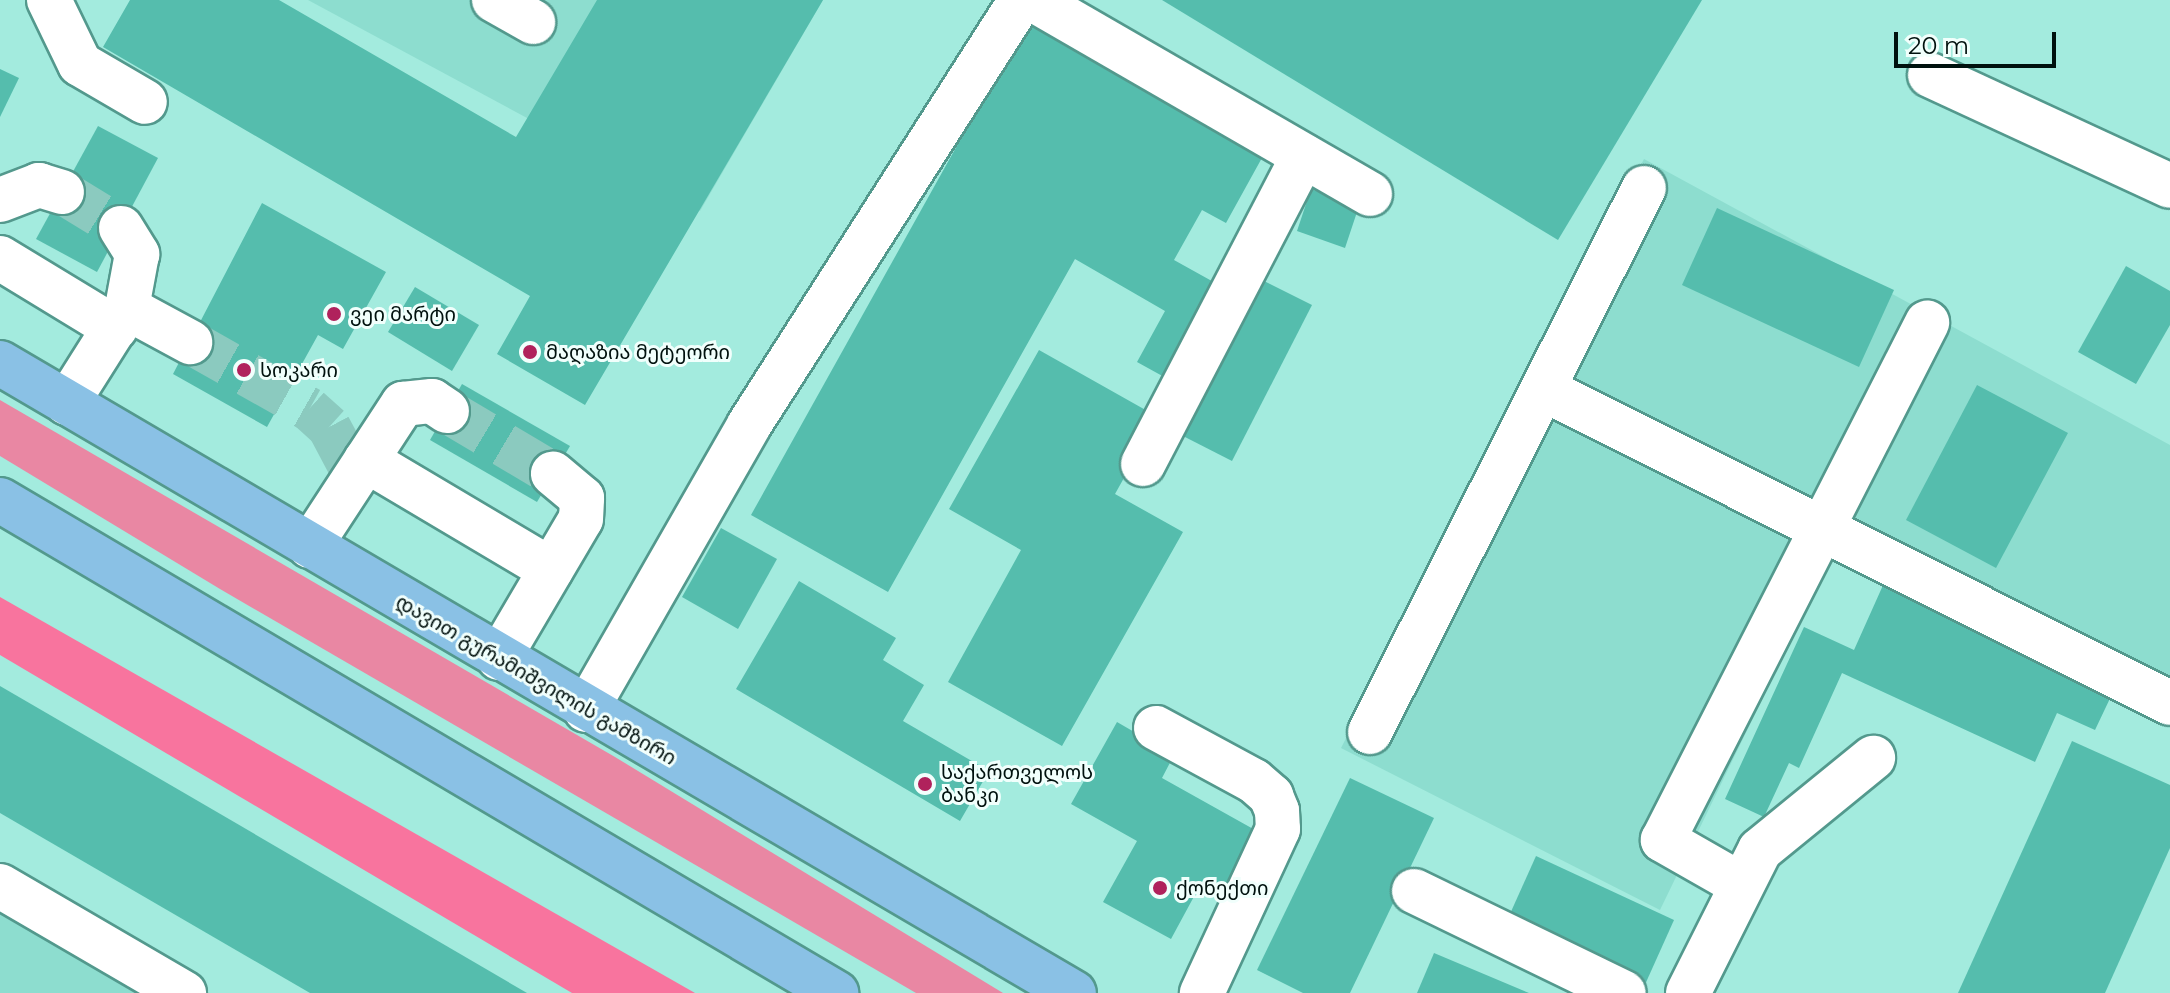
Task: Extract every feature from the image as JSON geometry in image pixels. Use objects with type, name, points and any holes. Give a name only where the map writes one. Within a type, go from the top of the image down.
[{"type":"main road","name":"დავით გურამიშვილის გამზირი","points":[[0,363],[586,710],[1074,993]]},
{"type":"main road","points":[[0,500],[836,993]]},
{"type":"lane","points":[[49,0],[80,64],[145,102]]},
{"type":"lane","points":[[494,0],[533,22]]},
{"type":"lane","points":[[586,710],[749,425],[1021,0]]},
{"type":"lane","points":[[1034,0],[1370,194]]},
{"type":"lane","points":[[1930,75],[2170,186]]},
{"type":"lane","points":[[1143,464],[1303,156]]},
{"type":"lane","points":[[0,200],[39,185],[62,192]]},
{"type":"lane","points":[[1370,732],[1644,188]]},
{"type":"lane","points":[[67,403],[121,318],[137,254],[121,228]]},
{"type":"lane","points":[[0,258],[121,318],[190,342]]},
{"type":"lane","points":[[1740,884],[1663,840],[1927,323]]},
{"type":"lane","points":[[1543,389],[2170,703]]},
{"type":"lane","points":[[310,546],[403,404],[432,401],[447,411]]},
{"type":"lane","points":[[366,460],[551,570]]},
{"type":"lane","points":[[499,658],[583,509],[575,487],[553,474]]},
{"type":"lane","points":[[1156,728],[1254,781],[1271,796],[1277,811],[1278,829],[1202,993]]},
{"type":"lane","points":[[1688,993],[1740,884],[1760,850],[1873,758]]},
{"type":"lane","points":[[0,886],[184,993]]},
{"type":"lane","points":[[1414,891],[1624,993]]},
{"type":"shaded area","points":[[308,0],[823,0],[700,211]]},
{"type":"shaded area","points":[[1644,159],[2170,445],[2170,684],[1849,520],[1660,910],[1341,748]]},
{"type":"shaded area","points":[[0,400],[615,757],[1003,993],[916,993],[220,589],[0,456]]},
{"type":"shaded area","points":[[0,597],[695,993],[572,993],[0,655]]},
{"type":"shaded area","points":[[0,910],[135,993],[0,993]]},
{"type":"building","points":[[130,0],[279,0],[516,137],[597,0],[823,0],[585,405],[497,354],[530,296],[103,47]]},
{"type":"building","points":[[1162,0],[1702,0],[1558,240]]},
{"type":"building","points":[[1026,22],[1263,156],[1226,223],[1202,210],[1174,260],[1219,285],[1166,378],[1137,362],[1165,311],[1075,259],[888,592],[751,515]]},
{"type":"building","points":[[0,69],[19,78],[0,117]]},
{"type":"building","points":[[98,126],[158,158],[97,272],[36,239]]},
{"type":"building","points":[[1311,189],[1359,206],[1345,248],[1297,231]]},
{"type":"building","points":[[262,203],[386,272],[343,349],[318,335],[267,427],[173,374]]},
{"type":"building","points":[[1717,208],[1894,290],[1859,367],[1682,285]]},
{"type":"building","points":[[2126,266],[2170,291],[2170,325],[2136,384],[2078,352]]},
{"type":"building","points":[[1262,280],[1312,305],[1232,461],[1183,436]]},
{"type":"building","points":[[415,287],[479,325],[452,371],[388,332]]},
{"type":"building","points":[[1039,350],[1158,417],[1115,494],[1183,532],[1062,746],[948,682],[1021,550],[949,509]]},
{"type":"building","points":[[462,384],[570,446],[537,502],[430,440]]},
{"type":"building","points":[[1977,385],[2068,433],[1996,568],[1906,520]]},
{"type":"building","points":[[721,528],[777,559],[738,629],[682,597]]},
{"type":"building","points":[[799,581],[896,638],[883,660],[924,685],[903,721],[989,771],[960,821],[736,689]]},
{"type":"building","points":[[1884,583],[2114,690],[2095,730],[2057,713],[2035,762],[1842,673],[1799,768],[1789,763],[1764,817],[1725,799],[1804,627],[1854,650]]},
{"type":"building","points":[[0,686],[527,993],[310,993],[0,813]]},
{"type":"building","points":[[1117,722],[1174,755],[1162,778],[1264,835],[1231,894],[1204,878],[1171,939],[1103,902],[1137,841],[1071,804]]},
{"type":"building","points":[[2072,741],[2170,785],[2170,848],[2105,993],[1958,993]]},
{"type":"building","points":[[1350,778],[1434,818],[1350,993],[1303,993],[1257,970]]},
{"type":"building","points":[[1536,856],[1674,920],[1643,989],[1505,925]]},
{"type":"building","points":[[1434,953],[1529,993],[1417,993]]},
{"type":"tunnel","points":[[62,192],[121,228]]},
{"type":"tunnel","points":[[190,342],[309,409],[329,427],[355,476]]},
{"type":"tunnel","points":[[447,411],[553,474]]},
{"type":"place","name":"ვეი მარტი","points":[[334,314]]},
{"type":"place","name":"მაღაზია მეტეორი","points":[[530,352]]},
{"type":"place","name":"სოკარი","points":[[244,370]]},
{"type":"place","name":"საქართველოს ბანკი","points":[[925,784]]},
{"type":"place","name":"ქონექთი","points":[[1160,888]]}]
